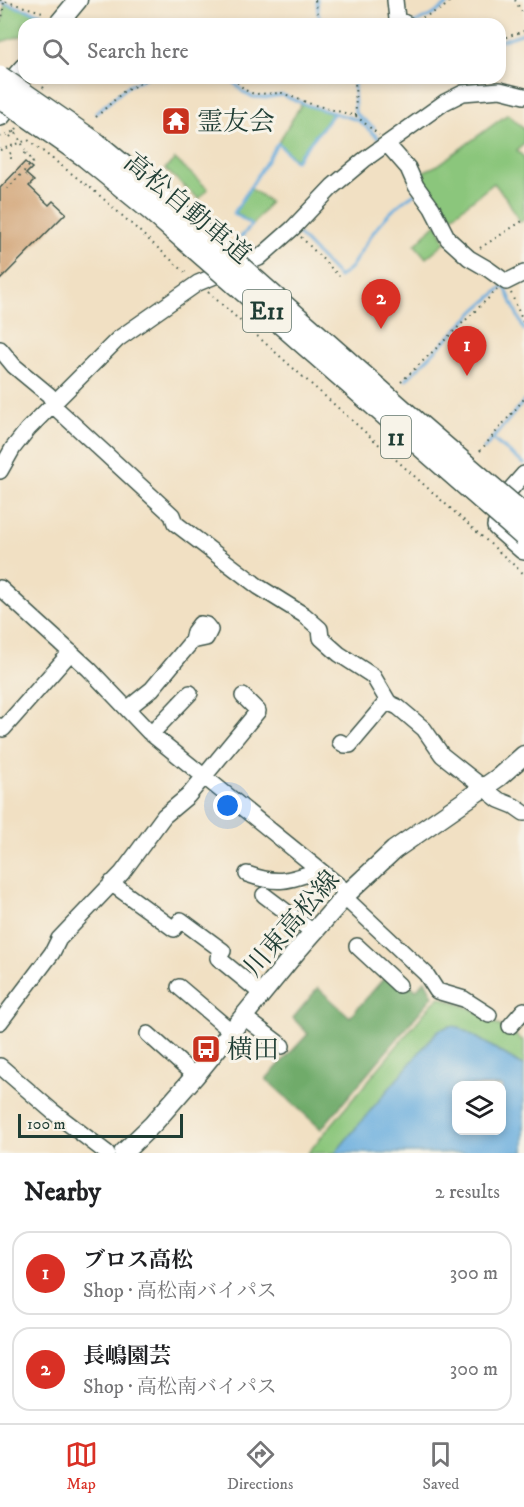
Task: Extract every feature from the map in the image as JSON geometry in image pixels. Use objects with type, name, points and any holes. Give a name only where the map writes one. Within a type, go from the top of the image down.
[{"type":"highway","name":"11","points":[[5,89],[103,139],[249,262],[517,497]]},
{"type":"highway","name":"11","points":[[5,89],[74,158],[205,280],[524,549]]},
{"type":"highway","name":"高松自動車道","points":[[5,89],[97,144],[162,198],[408,416],[524,515]]},
{"type":"highway","name":"高松自動車道","points":[[5,89],[151,210],[524,536]]},
{"type":"main road","points":[[52,18],[78,0]]},
{"type":"main road","name":"川東高松線","points":[[123,1153],[153,1124],[195,1076],[346,895],[394,850],[483,788],[524,755]]},
{"type":"street","points":[[395,0],[397,18]]},
{"type":"street","points":[[0,471],[13,448],[54,402],[118,339],[205,280],[259,258],[293,228],[325,194],[387,144],[454,97],[497,84],[524,96]]},
{"type":"street","points":[[387,144],[408,168],[416,186],[432,208],[448,239],[467,257],[506,282],[524,273]]},
{"type":"street","points":[[0,349],[14,366],[49,395],[57,409],[88,439],[172,515],[175,523],[259,587],[304,615],[320,629],[321,638],[373,676],[389,703],[398,707],[424,729],[442,755],[499,800],[524,813]]},
{"type":"street","points":[[517,497],[524,474]]},
{"type":"street","points":[[0,588],[71,652],[151,734],[346,895],[426,974],[438,991],[464,999],[489,1015]]},
{"type":"street","points":[[127,709],[152,689],[192,641]]},
{"type":"street","points":[[0,726],[3,729],[71,652]]},
{"type":"street","points":[[151,734],[190,693]]},
{"type":"street","points":[[0,1022],[52,953],[59,939],[122,873],[164,816],[188,796],[258,711],[243,696]]},
{"type":"street","points":[[340,742],[350,745],[384,705],[389,703]]},
{"type":"street","points":[[247,874],[264,880],[290,881],[318,870]]},
{"type":"street","points":[[111,883],[174,929],[181,920],[223,951],[218,958],[262,994]]},
{"type":"street","points":[[264,895],[313,932]]},
{"type":"street","points":[[370,958],[389,939]]},
{"type":"street","points":[[357,946],[399,985]]},
{"type":"street","points":[[179,987],[232,1032]]},
{"type":"street","points":[[510,1026],[524,1010]]},
{"type":"street","points":[[244,1017],[282,1046]]},
{"type":"street","points":[[148,1034],[195,1076]]},
{"type":"street","points":[[0,1066],[52,1111],[107,1153]]},
{"type":"path","points":[[1,20],[2,0],[52,18]]},
{"type":"path","points":[[315,0],[319,18]]},
{"type":"path","points":[[422,18],[434,13],[451,0]]},
{"type":"path","points":[[516,0],[524,16]]},
{"type":"path","points":[[506,37],[524,31]]},
{"type":"path","points":[[96,117],[123,92],[136,84]]},
{"type":"path","points":[[239,84],[254,94],[282,93],[311,104],[356,116],[387,144]]},
{"type":"path","points":[[356,84],[356,116]]},
{"type":"path","points":[[0,136],[15,130],[10,137]]},
{"type":"path","points":[[0,150],[28,140],[99,194],[205,280],[524,574]]},
{"type":"path","points":[[11,153],[9,154],[11,159],[13,158]]},
{"type":"path","points":[[7,189],[33,162],[27,153]]},
{"type":"path","points":[[467,257],[524,220]]},
{"type":"path","points":[[293,228],[339,276]]},
{"type":"path","points":[[400,382],[506,282],[524,324]]},
{"type":"path","points":[[480,451],[524,399]]},
{"type":"green space","points":[[5,3],[42,14],[39,18],[18,18],[18,37],[0,42],[0,21],[3,19]]},
{"type":"green space","points":[[302,103],[333,114],[296,160],[278,143]]},
{"type":"green space","points":[[508,114],[524,129],[524,143],[517,151],[524,157],[524,220],[520,222],[507,199],[494,183],[446,221],[413,176],[438,165]]},
{"type":"green space","points":[[175,159],[208,189],[199,199],[165,169]]},
{"type":"green space","points":[[250,188],[270,202],[253,225],[235,212]]},
{"type":"green space","points":[[437,223],[445,242],[426,258],[415,245]]},
{"type":"green space","points":[[392,969],[416,990],[425,980],[433,996],[321,1129],[266,1079],[308,1034],[293,1018],[318,988],[350,1017]]},
{"type":"green space","points":[[440,997],[472,1009],[524,1041],[524,1066],[459,1027],[450,1026],[439,1030],[335,1153],[308,1153],[431,1005]]},
{"type":"water","points":[[450,1026],[459,1027],[524,1066],[524,1153],[335,1153],[439,1030]]},
{"type":"building","points":[[25,162],[32,168],[26,174],[34,181],[29,186],[49,205],[53,201],[66,213],[0,280],[0,188]]},
{"type":"waterway","points":[[317,0],[320,18]]},
{"type":"waterway","points":[[426,18],[453,0]]},
{"type":"waterway","points":[[0,2],[42,14]]},
{"type":"waterway","points":[[506,39],[524,33]]},
{"type":"waterway","points":[[96,113],[132,84]]},
{"type":"waterway","points":[[236,84],[243,92],[253,97],[265,98],[282,95],[358,120],[382,141]]},
{"type":"waterway","points":[[354,84],[355,113],[374,128]]},
{"type":"waterway","points":[[241,237],[252,225],[234,213],[278,143],[295,161],[334,113]]},
{"type":"waterway","points":[[297,233],[339,277],[350,268],[386,218],[399,204],[415,193]]},
{"type":"waterway","points":[[406,380],[477,309],[504,286]]},
{"type":"waterway","points":[[505,287],[524,330]]},
{"type":"waterway","points":[[484,449],[524,401]]},
{"type":"waterway","points":[[492,439],[524,464]]},
{"type":"place","name":"霊友会","points":[[176,121]]},
{"type":"place","name":"長嶋園芸","points":[[381,329]]},
{"type":"place","name":"ブロス高松","points":[[467,376]]},
{"type":"place","name":"横田","points":[[206,1049]]}]
